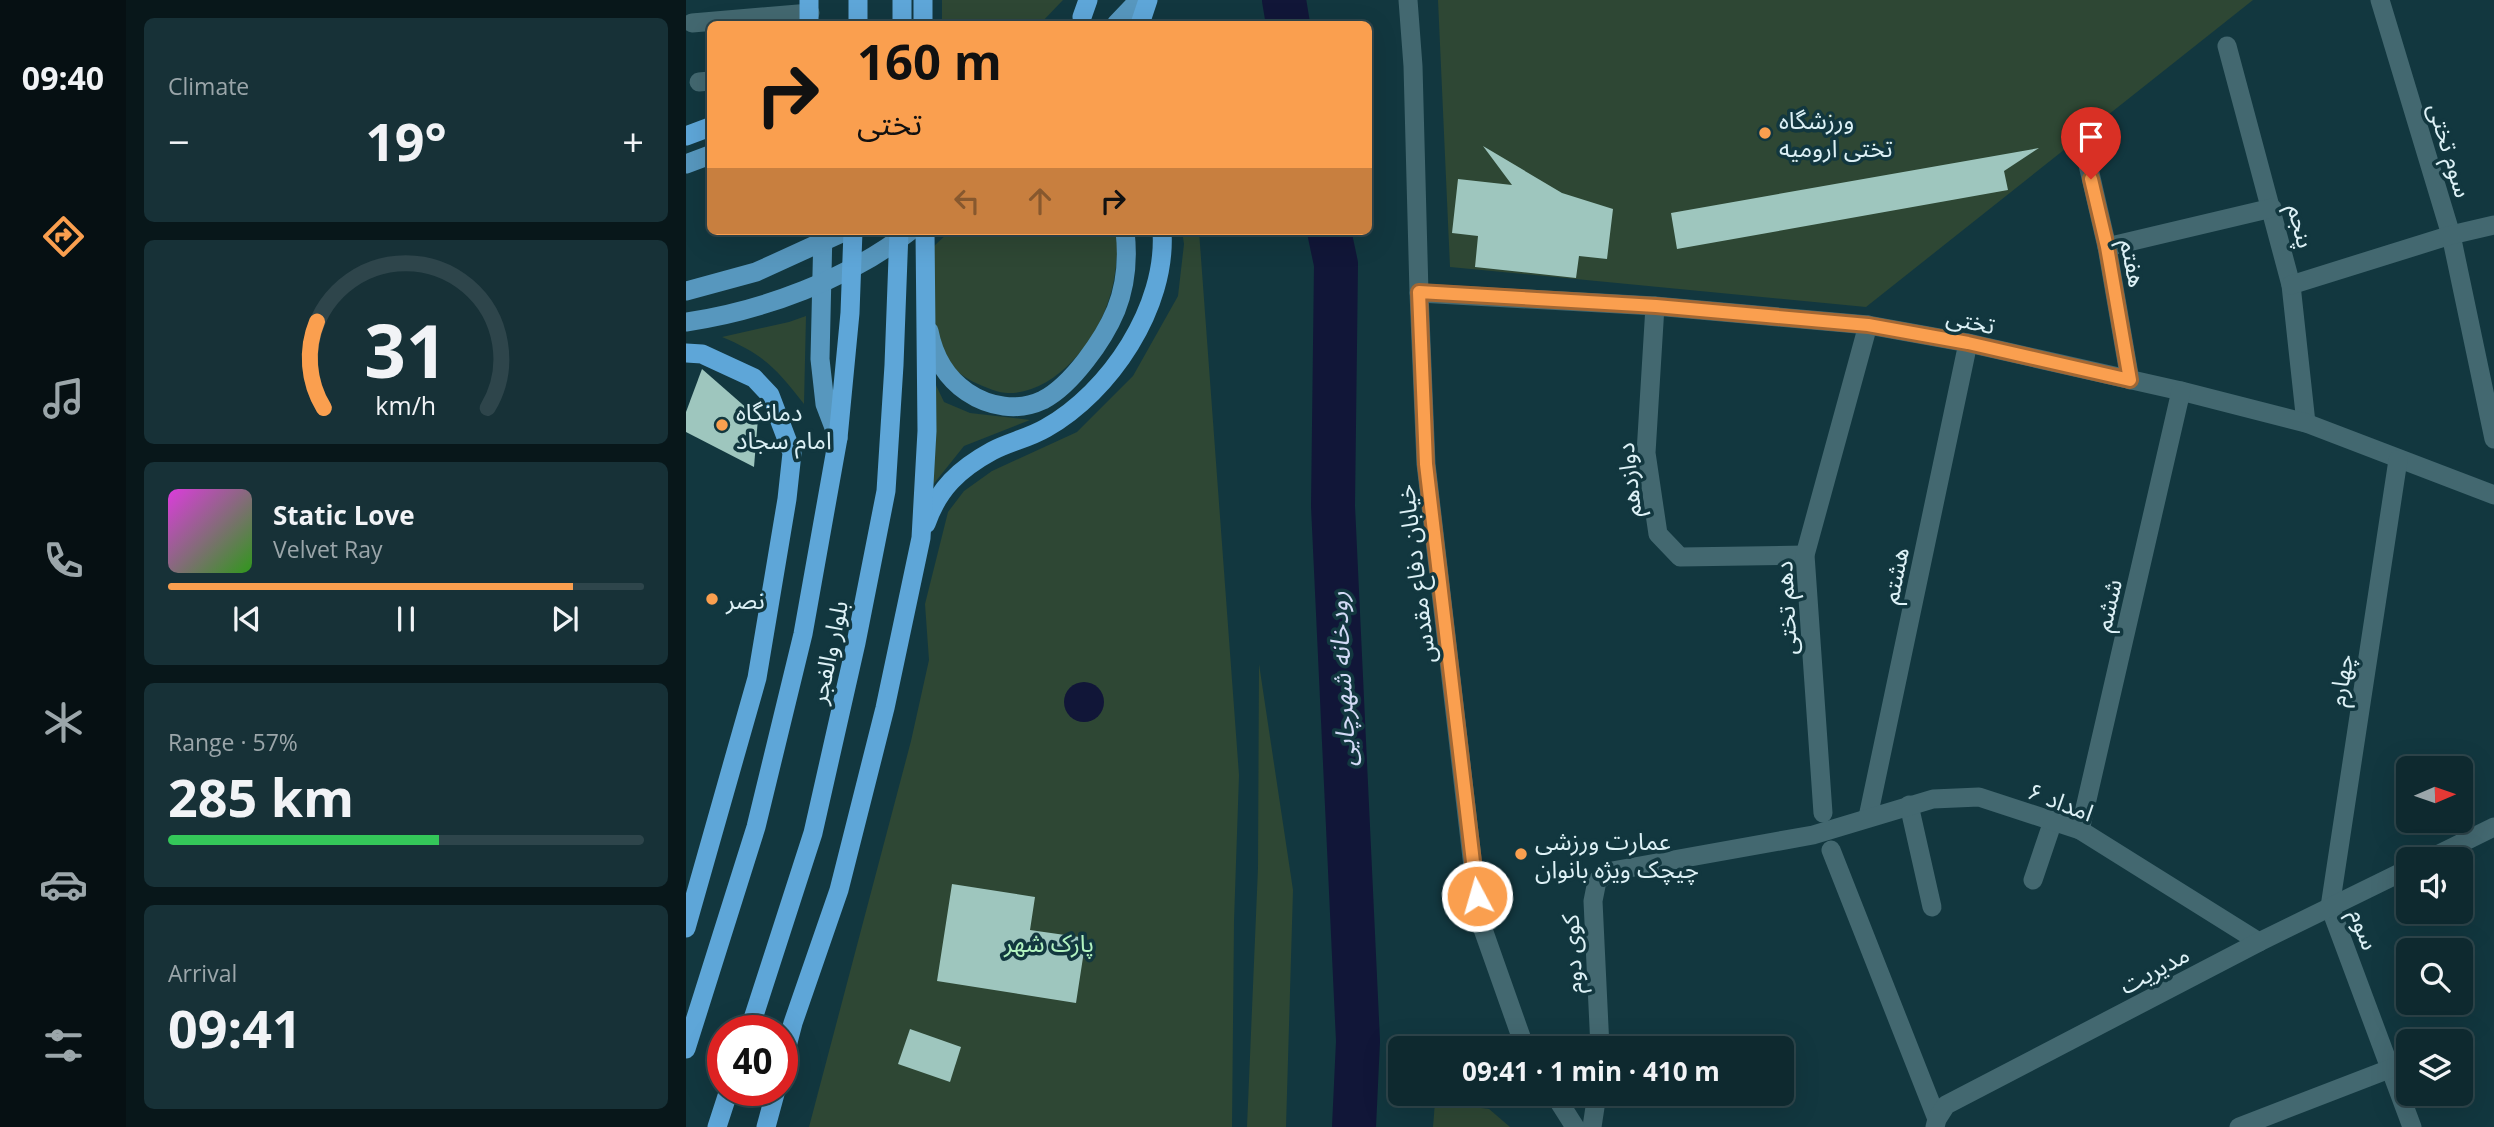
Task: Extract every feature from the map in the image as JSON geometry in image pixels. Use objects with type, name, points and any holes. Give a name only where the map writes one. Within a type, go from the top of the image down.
[{"type":"highway","points":[[858,0],[858,21]]},
{"type":"highway","points":[[902,0],[902,21]]},
{"type":"highway","points":[[923,0],[923,21]]},
{"type":"highway","points":[[1141,21],[1149,0]]},
{"type":"highway","points":[[686,136],[707,128]]},
{"type":"highway","name":"بلوار والفجر","points":[[686,1049],[756,827],[803,634],[838,438],[850,313],[853,235]]},
{"type":"highway","name":"بلوار والفجر","points":[[754,1015],[813,833],[856,643],[886,491],[899,235]]},
{"type":"highway","points":[[796,1015],[839,890],[885,708],[920,538],[927,431],[925,235]]},
{"type":"highway","points":[[920,538],[932,507],[953,477],[991,451],[1045,429],[1081,405],[1105,378],[1125,352],[1149,307],[1161,269],[1162,235]]},
{"type":"highway","points":[[686,353],[702,354],[754,378],[770,395],[792,453],[787,499],[757,678],[686,928]]},
{"type":"highway","points":[[717,1127],[724,1106]]},
{"type":"highway","points":[[766,1127],[772,1106]]},
{"type":"main road","points":[[1081,14],[1097,0]]},
{"type":"main road","points":[[1119,21],[1139,0]]},
{"type":"main road","points":[[686,164],[707,156]]},
{"type":"main road","points":[[823,235],[820,359],[825,404],[838,438]]},
{"type":"main road","points":[[686,291],[755,271],[837,235]]},
{"type":"main road","points":[[686,322],[765,304],[849,270],[905,235]]},
{"type":"main road","points":[[926,316],[938,363],[957,386],[982,402],[992,404],[1013,407],[1042,400],[1064,383],[1105,332],[1123,286],[1125,235]]},
{"type":"street","name":"خیابان دفاع مقدس","points":[[1408,0],[1413,66],[1426,464],[1479,918],[1521,1036]]},
{"type":"street","name":"سوم تختی","points":[[2380,0],[2451,234],[2494,439]]},
{"type":"street","points":[[715,21],[809,13]]},
{"type":"street","points":[[692,23],[707,22]]},
{"type":"street","name":"پنجم","points":[[2227,46],[2291,285],[2306,423]]},
{"type":"street","name":"هفتم","points":[[2086,156],[2107,247],[2130,380]]},
{"type":"street","points":[[2107,247],[2272,208]]},
{"type":"street","points":[[2291,285],[2451,234],[2494,225]]},
{"type":"street","name":"تختی","points":[[1419,292],[1656,306],[1868,325],[1968,343],[2180,391],[2306,423],[2494,495]]},
{"type":"street","name":"دوازدهم","points":[[1656,306],[1646,453],[1658,534],[1680,558],[1805,555]]},
{"type":"street","name":"دهم تختی","points":[[1823,822],[1805,555],[1868,325]]},
{"type":"street","name":"هشتم","points":[[1868,817],[1968,343]]},
{"type":"street","name":"ششم","points":[[2080,830],[2180,391]]},
{"type":"street","name":"چهارم","points":[[2330,907],[2398,460]]},
{"type":"street","name":"امداد ۶","points":[[1823,822],[1868,817],[1933,799],[1979,797],[2080,830],[2259,942]]},
{"type":"street","points":[[1909,805],[1932,907]]},
{"type":"street","points":[[2033,880],[2053,821]]},
{"type":"street","name":"کوی دوم","points":[[1599,1036],[1593,901],[1597,881],[1612,871],[1823,822]]},
{"type":"street","points":[[2453,847],[2494,827]]},
{"type":"street","points":[[1830,850],[1936,1123]]},
{"type":"street","name":"مدیریت","points":[[1936,1123],[1946,1105],[2259,942],[2396,875]]},
{"type":"street","name":"سوم","points":[[2330,907],[2412,1127]]},
{"type":"street","points":[[2239,1127],[2392,1068]]},
{"type":"street","points":[[1562,1106],[1576,1127]]},
{"type":"street","points":[[1592,1127],[1595,1106]]},
{"type":"green space","points":[[942,0],[1063,0],[1043,21],[942,21]]},
{"type":"green space","name":"ورزشگاه تختی ارومیه","points":[[1438,0],[2253,0],[1866,307],[1450,267]]},
{"type":"green space","points":[[946,235],[1117,235],[1117,259],[1110,296],[1101,320],[1082,350],[1056,376],[1041,385],[1025,391],[1004,393],[989,389],[955,370],[940,348],[934,324],[934,246]]},
{"type":"green space","name":"پارک شهر","points":[[1183,235],[1199,235],[1239,775],[1232,1127],[809,1127],[911,741],[929,660],[925,604],[948,512],[964,491],[992,471],[1077,432],[1133,376],[1178,296]]},
{"type":"green space","points":[[806,316],[804,404],[786,381],[759,356],[722,337]]},
{"type":"green space","points":[[934,381],[944,402],[970,413],[1030,420],[964,446],[932,486]]},
{"type":"green space","points":[[1259,664],[1293,890],[1286,1127],[1247,1127],[1258,868]]},
{"type":"green space","points":[[1435,1106],[1466,1106],[1489,1109],[1510,1127],[1433,1127]]},
{"type":"water","points":[[1084,682],[1098,688],[1104,702],[1098,716],[1084,722],[1070,716],[1064,702],[1070,688]]},
{"type":"building","points":[[1483,146],[1562,193],[1613,209],[1607,259],[1579,256],[1576,278],[1475,267],[1478,236],[1452,233],[1458,179],[1512,185]]},
{"type":"building","points":[[2039,148],[2004,171],[2008,190],[1677,249],[1671,213]]},
{"type":"building","name":"دمانگاه امام سجاد","points":[[702,369],[758,418],[754,467],[686,432],[686,412]]},
{"type":"building","points":[[952,884],[1035,897],[1030,930],[1086,938],[1076,1003],[937,981]]},
{"type":"building","points":[[910,1029],[961,1047],[950,1082],[898,1064]]},
{"type":"waterway","name":"رودخانه شهرچایی","points":[[1284,0],[1288,21]]},
{"type":"waterway","name":"رودخانه شهرچایی","points":[[1330,235],[1336,264],[1333,506],[1358,1041],[1354,1127]]},
{"type":"place","name":"ورزشگاه تختی ارومیه","points":[[1765,133]]},
{"type":"place","name":"دمانگاه امام سجاد","points":[[722,425]]},
{"type":"place","name":"نصر","points":[[712,599]]},
{"type":"place","name":"عمارت ورزشی چیچک ویژه بانوان","points":[[1521,854]]},
{"type":"route","points":[[1477,896],[1426,464],[1419,292],[1656,306],[1868,325],[1968,343],[2130,380],[2107,247],[2091,179]]}]
